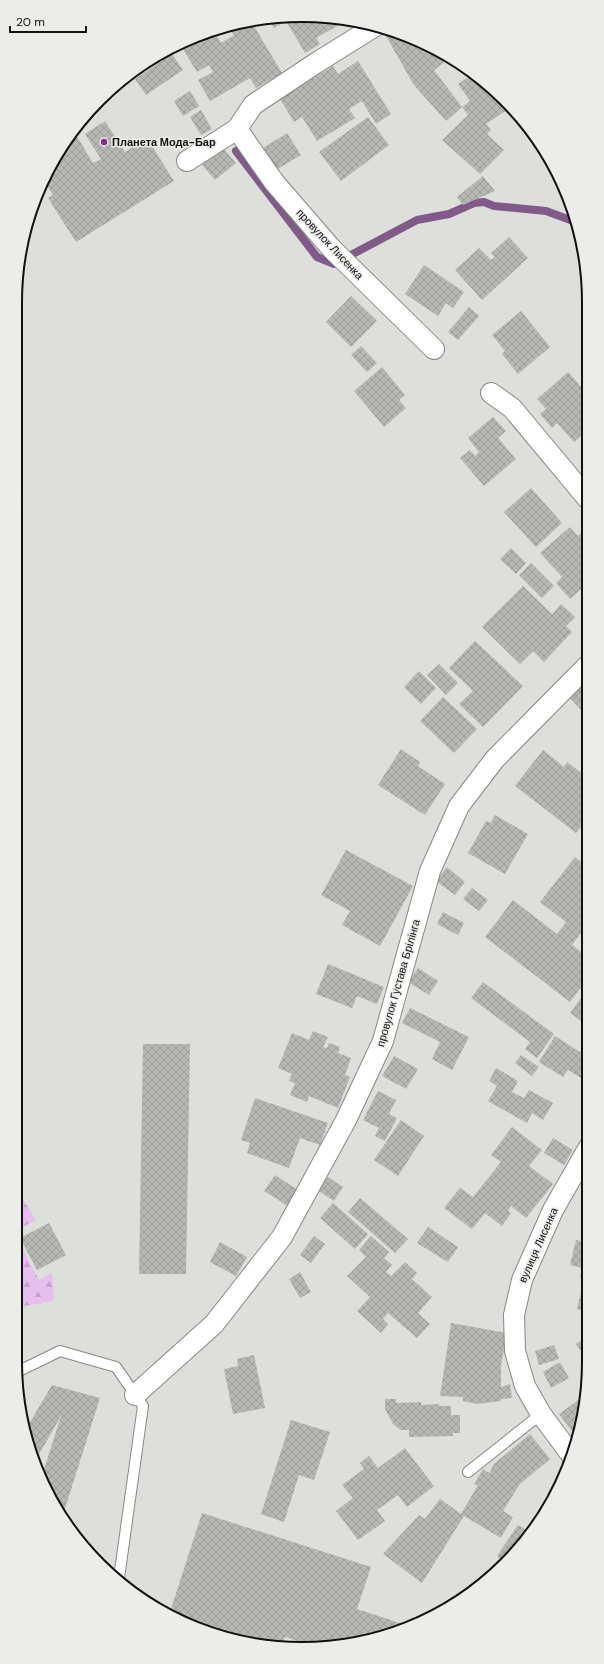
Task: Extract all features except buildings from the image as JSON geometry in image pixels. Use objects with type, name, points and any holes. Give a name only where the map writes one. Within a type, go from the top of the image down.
[{"type":"street","points":[[187,161],[237,129],[253,105],[368,30]]},
{"type":"street","name":"провулок Лисенка","points":[[237,129],[274,182],[331,248],[434,349]]},
{"type":"street","points":[[492,393],[512,408],[582,492]]},
{"type":"street","name":"провулок Густава Брілінга","points":[[135,1395],[214,1324],[282,1237],[346,1120],[383,1041],[430,871],[459,806],[495,759],[582,671]]},
{"type":"street","name":"вулиця Лисенка","points":[[568,1450],[541,1414],[525,1386],[515,1351],[514,1315],[522,1280],[553,1210],[582,1158]]},
{"type":"lane","points":[[22,1369],[60,1352],[116,1367],[143,1406],[119,1575]]},
{"type":"lane","points":[[468,1472],[541,1414]]},
{"type":"green space","points":[[22,1198],[36,1220],[22,1227]]},
{"type":"green space","points":[[22,1248],[39,1280],[52,1273],[54,1300],[22,1306]]},
{"type":"waterway","points":[[236,151],[317,257],[334,264],[417,220],[449,214],[474,203],[484,202],[494,206],[546,211],[569,220]]},
{"type":"place","name":"Планета Мода-Бар","points":[[104,142]]}]
